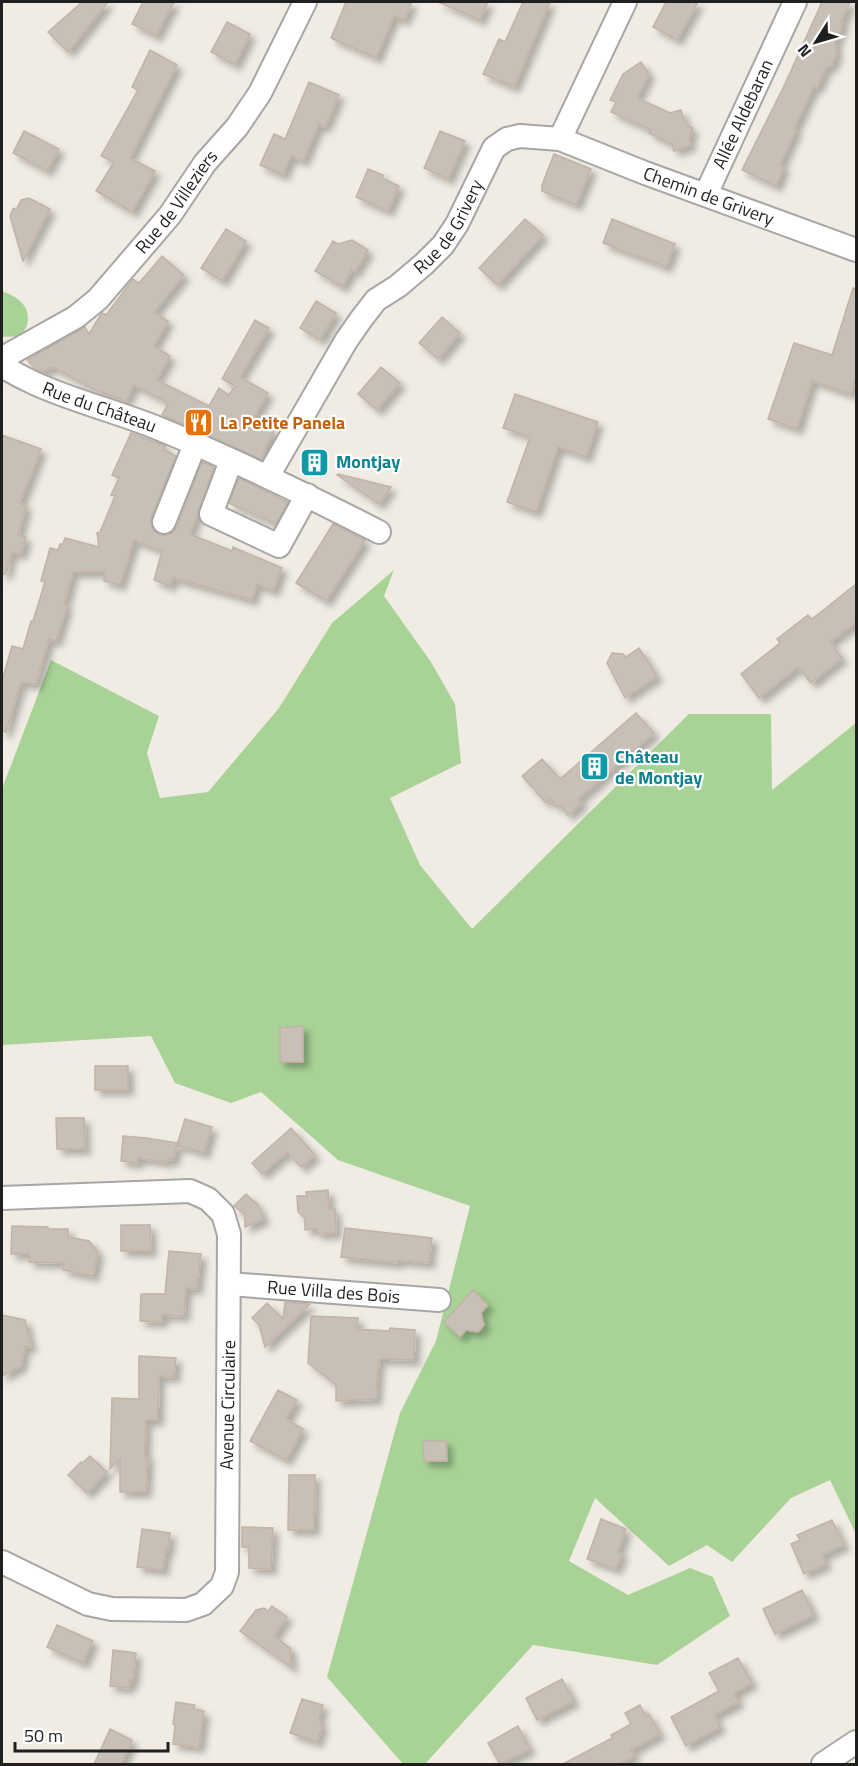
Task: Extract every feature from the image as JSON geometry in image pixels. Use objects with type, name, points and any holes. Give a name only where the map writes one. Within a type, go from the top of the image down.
[{"type":"street","name":"Rue de Villeziers","points":[[2,364],[8,355],[76,316],[98,299],[170,215],[205,163],[237,127],[260,93],[305,2]]},
{"type":"street","points":[[560,139],[625,2]]},
{"type":"street","name":"Allée Aldebaran","points":[[706,194],[795,2]]},
{"type":"street","name":"Rue de Grivery","points":[[268,476],[346,341],[362,318],[376,300],[398,286],[443,245],[457,224],[494,148],[507,140],[520,136],[560,139]]},
{"type":"street","name":"Chemin de Grivery","points":[[560,139],[645,173],[856,250]]},
{"type":"street","name":"Rue du Château","points":[[2,364],[34,383],[141,422],[268,476],[379,532]]},
{"type":"street","points":[[164,522],[195,444]]},
{"type":"street","points":[[231,460],[211,514],[279,546],[307,495]]},
{"type":"street","name":"Avenue Circulaire","points":[[2,1198],[190,1191],[208,1198],[223,1214],[229,1234],[226,1572],[222,1586],[203,1604],[186,1610],[112,1609],[88,1604],[2,1562]]},
{"type":"street","name":"Rue Villa des Bois","points":[[229,1284],[439,1299]]},
{"type":"street","points":[[824,1764],[856,1742]]},
{"type":"green space","points":[[2,291],[18,299],[25,306],[28,314],[27,323],[24,331],[19,335],[2,337]]},
{"type":"green space","points":[[394,570],[384,596],[431,662],[455,704],[461,763],[390,798],[420,865],[472,929],[689,714],[771,714],[772,790],[856,723],[856,1534],[830,1480],[791,1498],[732,1562],[707,1545],[669,1566],[595,1498],[569,1561],[628,1595],[690,1568],[713,1577],[730,1616],[657,1665],[533,1645],[425,1764],[403,1764],[327,1677],[400,1413],[436,1341],[470,1206],[338,1160],[261,1092],[231,1103],[175,1083],[151,1036],[2,1045],[2,789],[51,660],[159,716],[147,753],[160,798],[208,792],[279,708],[332,623]]},
{"type":"building","points":[[82,2],[108,2],[68,52],[48,32]]},
{"type":"building","points":[[143,2],[174,2],[156,36],[132,24]]},
{"type":"building","points":[[346,2],[412,2],[404,20],[394,16],[376,58],[331,38]]},
{"type":"building","points":[[438,2],[488,2],[480,20]]},
{"type":"building","points":[[523,2],[550,2],[514,87],[483,74],[499,39],[505,42]]},
{"type":"building","points":[[666,2],[698,2],[677,40],[653,27]]},
{"type":"building","points":[[822,2],[850,2],[835,44],[837,53],[832,65],[826,68],[817,88],[814,86],[794,129],[796,130],[780,165],[784,167],[776,186],[742,170],[784,86]]},
{"type":"building","points":[[227,22],[250,34],[235,65],[211,52]]},
{"type":"building","points":[[150,50],[177,65],[130,158],[155,171],[132,212],[96,191],[114,162],[101,156],[138,90],[132,87]]},
{"type":"building","points":[[641,62],[649,74],[637,98],[670,113],[681,110],[686,125],[693,128],[689,139],[691,145],[674,151],[672,144],[649,133],[651,130],[611,112],[616,102],[610,100],[623,74]]},
{"type":"building","points":[[309,82],[339,95],[325,127],[319,124],[303,161],[291,156],[283,175],[260,165],[274,134],[285,139]]},
{"type":"building","points":[[24,131],[59,149],[47,171],[13,153]]},
{"type":"building","points":[[440,131],[465,141],[448,179],[424,168]]},
{"type":"building","points":[[554,154],[591,169],[576,205],[542,191],[542,185]]},
{"type":"building","points":[[368,169],[383,175],[382,178],[399,186],[388,211],[356,197]]},
{"type":"building","points":[[29,198],[50,209],[23,261],[10,216],[21,200]]},
{"type":"building","points":[[525,219],[543,235],[497,285],[479,268]]},
{"type":"building","points":[[612,219],[675,244],[666,267],[603,243]]},
{"type":"building","points":[[226,229],[246,241],[222,281],[201,268]]},
{"type":"building","points":[[352,240],[368,250],[355,272],[352,270],[342,287],[315,271],[333,241],[338,244]]},
{"type":"building","points":[[162,256],[184,275],[154,312],[168,321],[154,346],[170,356],[157,380],[209,406],[219,388],[229,395],[235,386],[222,379],[255,320],[269,328],[240,377],[268,393],[253,419],[274,431],[261,459],[162,415],[168,403],[134,385],[126,401],[95,390],[53,367],[42,372],[35,369],[27,360],[85,327],[89,334],[101,314],[106,315],[133,279],[139,283]]},
{"type":"building","points":[[853,288],[856,289],[856,377],[851,394],[812,381],[797,429],[768,419],[794,343],[832,355]]},
{"type":"building","points":[[316,301],[336,313],[320,340],[300,328]]},
{"type":"building","points":[[442,317],[460,333],[438,359],[419,343]]},
{"type":"building","points":[[381,367],[400,383],[377,410],[358,394]]},
{"type":"building","points":[[515,394],[598,422],[586,457],[558,447],[536,512],[507,502],[530,437],[503,428]]},
{"type":"building","points":[[131,433],[166,446],[164,450],[176,456],[151,517],[154,531],[160,535],[173,532],[202,462],[214,467],[190,534],[232,551],[233,547],[282,568],[273,591],[257,584],[252,600],[173,578],[170,586],[154,580],[162,551],[134,540],[120,585],[104,581],[104,572],[73,572],[64,605],[67,606],[56,641],[49,639],[36,684],[21,682],[6,732],[2,731],[2,681],[12,646],[23,649],[45,582],[41,581],[50,548],[58,550],[65,538],[99,547],[97,533],[100,532],[115,496],[111,495],[119,478],[112,475]]},
{"type":"building","points":[[2,435],[41,449],[20,503],[26,506],[18,535],[26,537],[21,554],[12,552],[6,574],[2,574]]},
{"type":"building","points":[[338,474],[391,487],[379,504]]},
{"type":"building","points":[[239,478],[288,502],[276,524],[229,503]]},
{"type":"building","points":[[333,524],[365,540],[326,601],[296,583]]},
{"type":"building","points":[[856,584],[856,622],[830,642],[842,658],[811,683],[798,667],[759,698],[741,674],[780,643],[777,639],[808,615],[812,619]]},
{"type":"building","points":[[639,648],[657,676],[625,698],[607,663],[612,653],[623,654],[626,657]]},
{"type":"building","name":"Château de Montjay","points":[[636,713],[654,733],[578,799],[582,803],[568,815],[560,805],[557,807],[550,799],[546,803],[522,776],[542,759],[560,779]]},
{"type":"building","points":[[303,1026],[303,1062],[280,1062],[280,1028]]},
{"type":"building","points":[[95,1066],[128,1066],[128,1090],[95,1090]]},
{"type":"building","points":[[56,1118],[84,1118],[85,1149],[57,1149]]},
{"type":"building","points":[[185,1119],[212,1127],[204,1153],[177,1145]]},
{"type":"building","points":[[291,1128],[315,1155],[301,1167],[287,1152],[262,1174],[252,1163]]},
{"type":"building","points":[[123,1136],[178,1143],[173,1160],[168,1159],[167,1162],[138,1158],[138,1163],[121,1161]]},
{"type":"building","points":[[328,1190],[329,1209],[335,1209],[336,1233],[317,1234],[317,1229],[305,1230],[305,1218],[298,1212],[297,1196],[307,1196],[306,1192]]},
{"type":"building","points":[[246,1194],[258,1205],[264,1219],[245,1227],[245,1215],[234,1206]]},
{"type":"building","points":[[121,1225],[150,1225],[151,1251],[121,1251]]},
{"type":"building","points":[[12,1226],[68,1229],[68,1237],[89,1241],[98,1252],[93,1276],[63,1270],[64,1263],[29,1262],[29,1254],[11,1254]]},
{"type":"building","points":[[345,1228],[432,1238],[429,1263],[398,1260],[398,1263],[341,1257]]},
{"type":"building","points":[[169,1251],[201,1254],[197,1289],[186,1288],[184,1316],[162,1315],[162,1322],[140,1321],[141,1294],[165,1294]]},
{"type":"building","points":[[473,1290],[488,1305],[481,1313],[484,1325],[478,1332],[466,1330],[460,1337],[444,1322]]},
{"type":"building","points":[[285,1302],[310,1304],[265,1347],[259,1325],[252,1318],[267,1303],[283,1319]]},
{"type":"building","points":[[2,1315],[25,1320],[31,1347],[25,1346],[21,1366],[2,1376]]},
{"type":"building","points":[[311,1316],[358,1318],[357,1329],[415,1330],[414,1360],[379,1359],[376,1399],[336,1401],[336,1385],[308,1363]]},
{"type":"building","points":[[139,1356],[176,1358],[174,1377],[159,1376],[158,1420],[146,1420],[145,1456],[148,1456],[146,1492],[120,1492],[120,1459],[110,1469],[112,1398],[139,1399]]},
{"type":"building","points":[[278,1390],[297,1400],[286,1419],[303,1429],[286,1460],[250,1441]]},
{"type":"building","points":[[423,1441],[446,1441],[447,1461],[424,1461]]},
{"type":"building","points":[[90,1456],[107,1472],[87,1493],[68,1475]]},
{"type":"building","points":[[289,1475],[315,1475],[314,1530],[288,1530]]},
{"type":"building","points":[[601,1519],[626,1529],[618,1552],[622,1554],[616,1569],[587,1559]]},
{"type":"building","points":[[832,1520],[844,1545],[822,1555],[826,1564],[804,1574],[791,1544],[800,1540],[797,1535]]},
{"type":"building","points":[[242,1527],[273,1528],[271,1569],[249,1568],[249,1547],[242,1547]]},
{"type":"building","points":[[142,1529],[170,1533],[163,1570],[137,1567]]},
{"type":"building","points":[[802,1590],[814,1615],[775,1634],[763,1609]]},
{"type":"building","points":[[272,1606],[287,1617],[274,1636],[290,1648],[292,1668],[240,1631],[256,1610],[264,1608],[268,1611]]},
{"type":"building","points":[[57,1625],[93,1641],[83,1663],[47,1647]]},
{"type":"building","points":[[113,1650],[136,1653],[133,1681],[130,1680],[129,1688],[110,1686]]},
{"type":"building","points":[[738,1658],[752,1683],[734,1693],[739,1702],[714,1715],[720,1727],[686,1746],[671,1717],[719,1691],[709,1673]]},
{"type":"building","points":[[562,1679],[574,1701],[537,1720],[526,1698]]},
{"type":"building","points":[[302,1699],[323,1705],[319,1718],[322,1727],[317,1742],[290,1733]]},
{"type":"building","points":[[176,1702],[195,1705],[194,1709],[204,1711],[199,1747],[173,1744]]},
{"type":"building","points":[[640,1705],[646,1716],[649,1714],[660,1734],[631,1750],[635,1756],[619,1764],[563,1764],[612,1738],[611,1735],[631,1724],[625,1713]]},
{"type":"building","points":[[518,1726],[530,1749],[500,1764],[488,1743]]},
{"type":"building","points":[[110,1729],[132,1740],[121,1764],[94,1764]]},
{"type":"place","name":"La Petite Panela","points":[[199,423]]},
{"type":"place","name":"Montjay","points":[[315,462]]},
{"type":"place","name":"Château de Montjay","points":[[594,767]]}]
